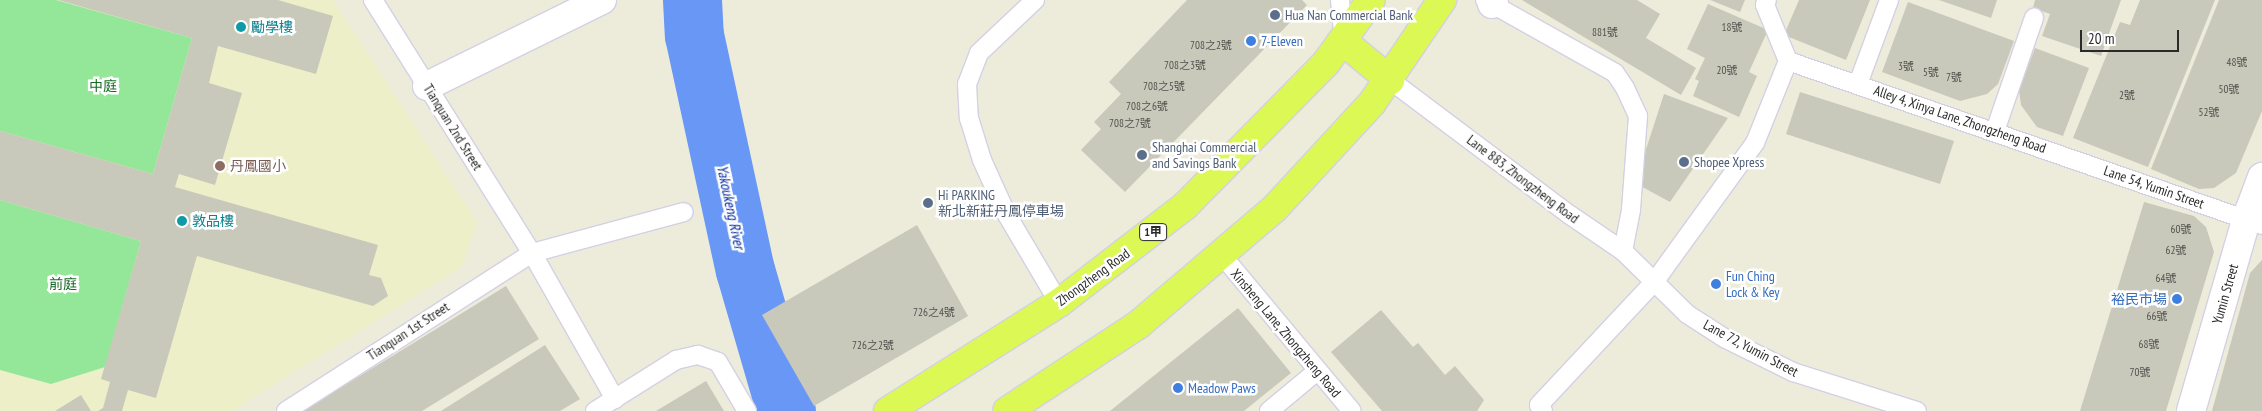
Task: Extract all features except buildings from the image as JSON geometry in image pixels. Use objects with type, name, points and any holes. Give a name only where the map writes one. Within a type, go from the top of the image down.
[{"type":"main road","name":"Zhongzheng Road","points":[[888,411],[1059,303],[1185,206],[1344,42],[1371,0]]},
{"type":"main road","points":[[1008,411],[1138,325],[1275,208],[1390,80],[1442,0]]},
{"type":"main road","points":[[1344,42],[1390,80]]},
{"type":"street","points":[[427,86],[602,0]]},
{"type":"street","name":"Yumin Street","points":[[2191,411],[2254,222],[2262,177]]},
{"type":"lane","name":"Tianquan 2nd Street","points":[[373,0],[532,254],[615,399]]},
{"type":"lane","points":[[1035,0],[979,53],[967,84],[969,118],[982,160],[1007,215],[1059,303]]},
{"type":"lane","points":[[1340,0],[1344,42]]},
{"type":"lane","points":[[1543,411],[1539,405],[1655,281],[1755,143],[1788,61],[1765,5],[1767,0]]},
{"type":"lane","name":"Alley 4, Xinya Lane, Zhongzheng Road","points":[[1858,84],[1889,0]]},
{"type":"lane","points":[[1490,1],[1615,73],[1625,88],[1638,116],[1631,210],[1623,251]]},
{"type":"lane","points":[[1995,131],[2034,18]]},
{"type":"lane","name":"Alley 4, Xinya Lane, Zhongzheng Road","points":[[1788,61],[2061,154]]},
{"type":"lane","name":"Lane 883, Zhongzheng Road","points":[[1390,80],[1570,215],[1623,251],[1655,281]]},
{"type":"lane","name":"Lane 54, Yumin Street","points":[[2061,154],[2254,222]]},
{"type":"lane","name":"Tianquan 1st Street","points":[[286,411],[532,254],[684,212]]},
{"type":"lane","name":"Xinsheng Lane, Zhongzheng Road","points":[[1221,254],[1352,411]]},
{"type":"lane","name":"Lane 72, Yumin Street","points":[[1655,281],[1687,314],[1726,339],[1793,372],[1917,411]]},
{"type":"lane","points":[[595,411],[676,360],[698,355],[718,362],[747,411]]},
{"type":"lane","points":[[1269,411],[1318,371]]},
{"type":"shaded area","name":"丹鳳國小","points":[[0,0],[333,0],[477,222],[462,267],[232,411],[0,411]]},
{"type":"green space","name":"中庭","points":[[0,0],[56,0],[192,38],[153,174],[0,131]]},
{"type":"green space","name":"前庭","points":[[0,200],[141,241],[105,367],[51,384],[0,370]]},
{"type":"waterway","name":"Yakoukeng River","points":[[692,0],[694,35],[745,270],[786,411]]},
{"type":"place","name":"Hua Nan Commercial Bank","points":[[1275,15]]},
{"type":"place","name":"勵學樓","points":[[241,27]]},
{"type":"place","name":"7-Eleven","points":[[1251,41]]},
{"type":"place","name":"Shanghai Commercial and Savings Bank","points":[[1142,155]]},
{"type":"place","name":"Shopee Xpress","points":[[1684,162]]},
{"type":"place","name":"丹鳳國小","points":[[220,166]]},
{"type":"place","name":"Hi PARKING 新北新莊丹鳳停車場","points":[[928,203]]},
{"type":"place","name":"敦品樓","points":[[182,221]]},
{"type":"place","name":"Fun Ching Lock & Key","points":[[1716,284]]},
{"type":"place","name":"裕民市場","points":[[2177,299]]},
{"type":"place","name":"Meadow Paws","points":[[1178,388]]}]
